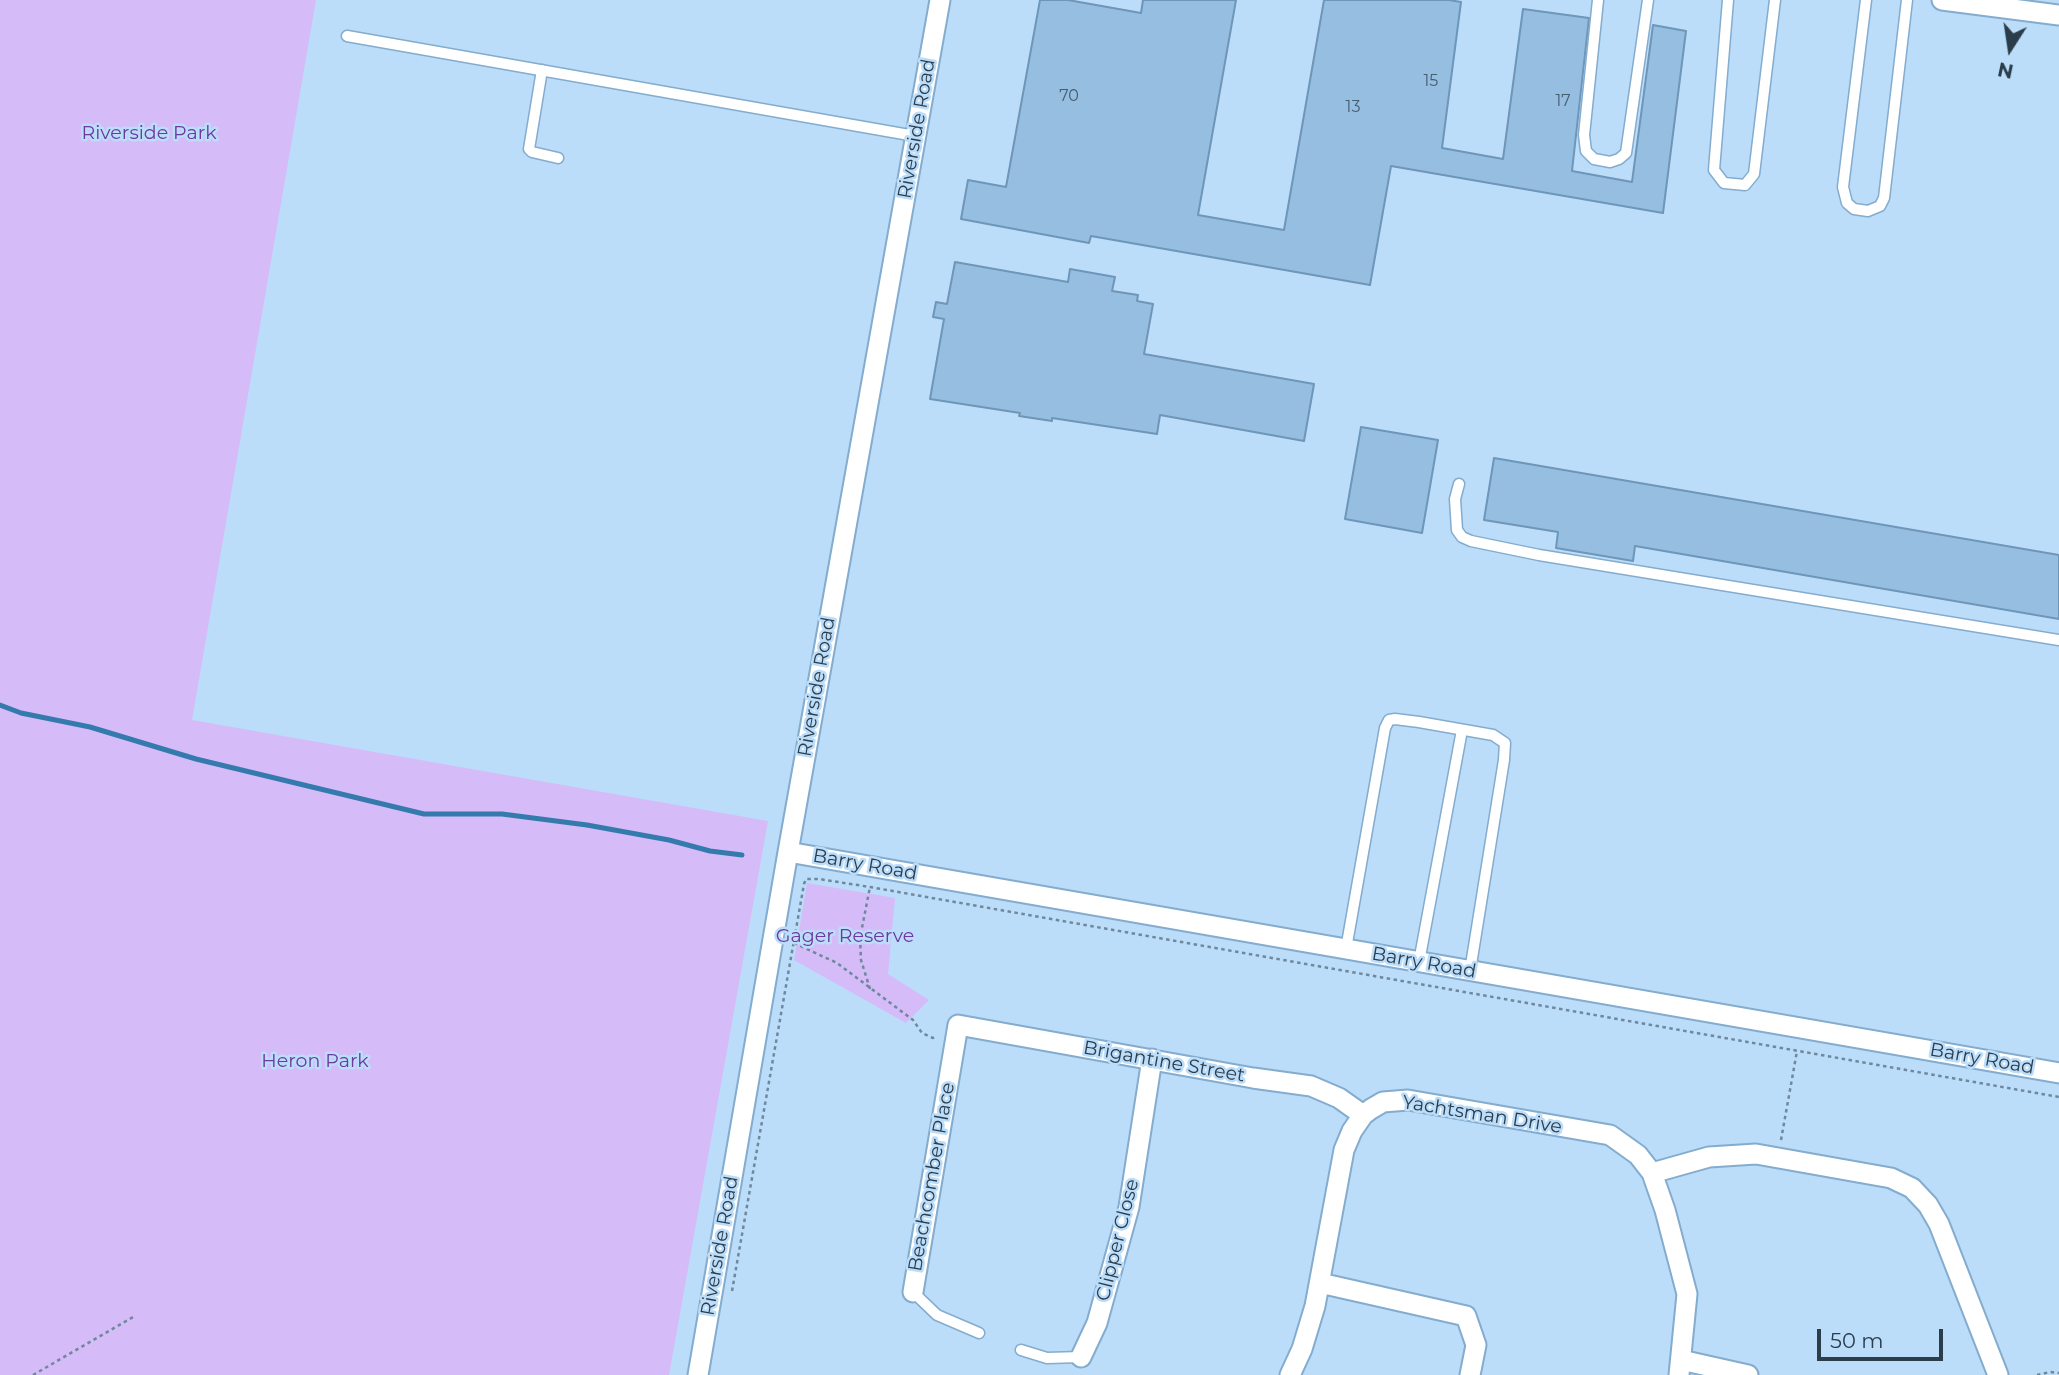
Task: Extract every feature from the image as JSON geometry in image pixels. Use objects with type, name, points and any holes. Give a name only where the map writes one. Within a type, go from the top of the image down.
[{"type":"street","name":"Riverside Road","points":[[698,1375],[940,0]]},
{"type":"street","points":[[1942,0],[2059,15]]},
{"type":"street","name":"Barry Road","points":[[788,852],[2059,1073]]},
{"type":"street","name":"Brigantine Street","points":[[958,1025],[1311,1086],[1339,1098],[1363,1115]]},
{"type":"street","name":"Beachcomber Place","points":[[913,1292],[958,1025]]},
{"type":"street","name":"Clipper Close","points":[[1081,1357],[1097,1323],[1129,1207],[1152,1059]]},
{"type":"street","name":"Yachtsman Drive","points":[[1363,1115],[1383,1102],[1408,1100],[1610,1135],[1638,1154],[1652,1173],[1665,1210],[1687,1294],[1680,1367]]},
{"type":"street","points":[[1290,1375],[1303,1349],[1320,1283],[1344,1150],[1352,1130],[1363,1115]]},
{"type":"street","points":[[1652,1173],[1709,1157],[1756,1154],[1891,1178],[1912,1188],[1928,1205],[1939,1224],[1998,1375]]},
{"type":"street","points":[[1320,1283],[1466,1316],[1476,1345],[1470,1375]]},
{"type":"street","points":[[1680,1367],[1748,1375]]},
{"type":"lane","points":[[1598,0],[1584,135],[1586,151],[1594,159],[1610,162],[1626,153],[1648,0]]},
{"type":"lane","points":[[1728,0],[1714,170],[1724,183],[1745,185],[1754,174],[1775,0]]},
{"type":"lane","points":[[1866,0],[1843,187],[1847,203],[1854,209],[1868,211],[1880,206],[1884,198],[1907,0]]},
{"type":"lane","points":[[346,36],[915,136]]},
{"type":"lane","points":[[542,70],[529,149],[531,152],[558,158]]},
{"type":"lane","points":[[1459,484],[1455,499],[1457,530],[1462,537],[1471,541],[1539,555],[2059,640]]},
{"type":"lane","points":[[1346,949],[1385,728],[1389,720],[1493,735],[1505,743],[1504,760],[1470,971]]},
{"type":"lane","points":[[1419,962],[1462,730]]},
{"type":"lane","name":"Beachcomber Place","points":[[913,1292],[937,1315],[979,1333]]},
{"type":"lane","name":"Clipper Close","points":[[1021,1350],[1048,1357],[1081,1357]]},
{"type":"path","points":[[732,1294],[806,879],[870,887],[2059,1097]]},
{"type":"path","points":[[870,887],[860,938],[861,960],[870,989]]},
{"type":"path","points":[[794,943],[837,963],[913,1020],[922,1033],[933,1038],[958,1025]]},
{"type":"path","points":[[1780,1143],[1797,1051]]},
{"type":"path","points":[[33,1375],[132,1317]]},
{"type":"path","points":[[2037,1375],[2059,1373]]},
{"type":"green space","name":"Heron Park","points":[[0,0],[316,0],[192,720],[768,821],[669,1375],[0,1375]]},
{"type":"green space","name":"Gager Reserve","points":[[807,883],[895,898],[888,974],[929,1000],[906,1023],[794,960]]},
{"type":"building","points":[[1040,0],[1068,0],[1141,13],[1143,0],[1236,0],[1198,215],[1284,230],[1324,0],[1461,2],[1442,148],[1503,159],[1523,9],[1589,18],[1572,171],[1632,182],[1653,25],[1686,31],[1663,213],[1391,166],[1370,285],[1091,236],[1089,243],[961,219],[968,180],[1006,187]]},
{"type":"building","points":[[955,262],[1068,282],[1070,269],[1115,277],[1112,291],[1138,295],[1137,301],[1153,304],[1144,354],[1314,384],[1304,441],[1160,415],[1157,434],[1052,418],[1052,421],[1019,416],[1020,413],[930,399],[944,319],[933,317],[936,302],[947,304]]},
{"type":"building","points":[[1361,427],[1438,440],[1422,533],[1345,519]]},
{"type":"building","points":[[1494,458],[2059,555],[2059,619],[1635,546],[1633,561],[1556,548],[1558,532],[1484,520]]},
{"type":"waterway","points":[[0,705],[21,713],[90,727],[196,759],[424,814],[502,814],[587,825],[669,840],[710,851],[742,855]]},
{"type":"park label","name":"Riverside Park","points":[[149,133]]}]
